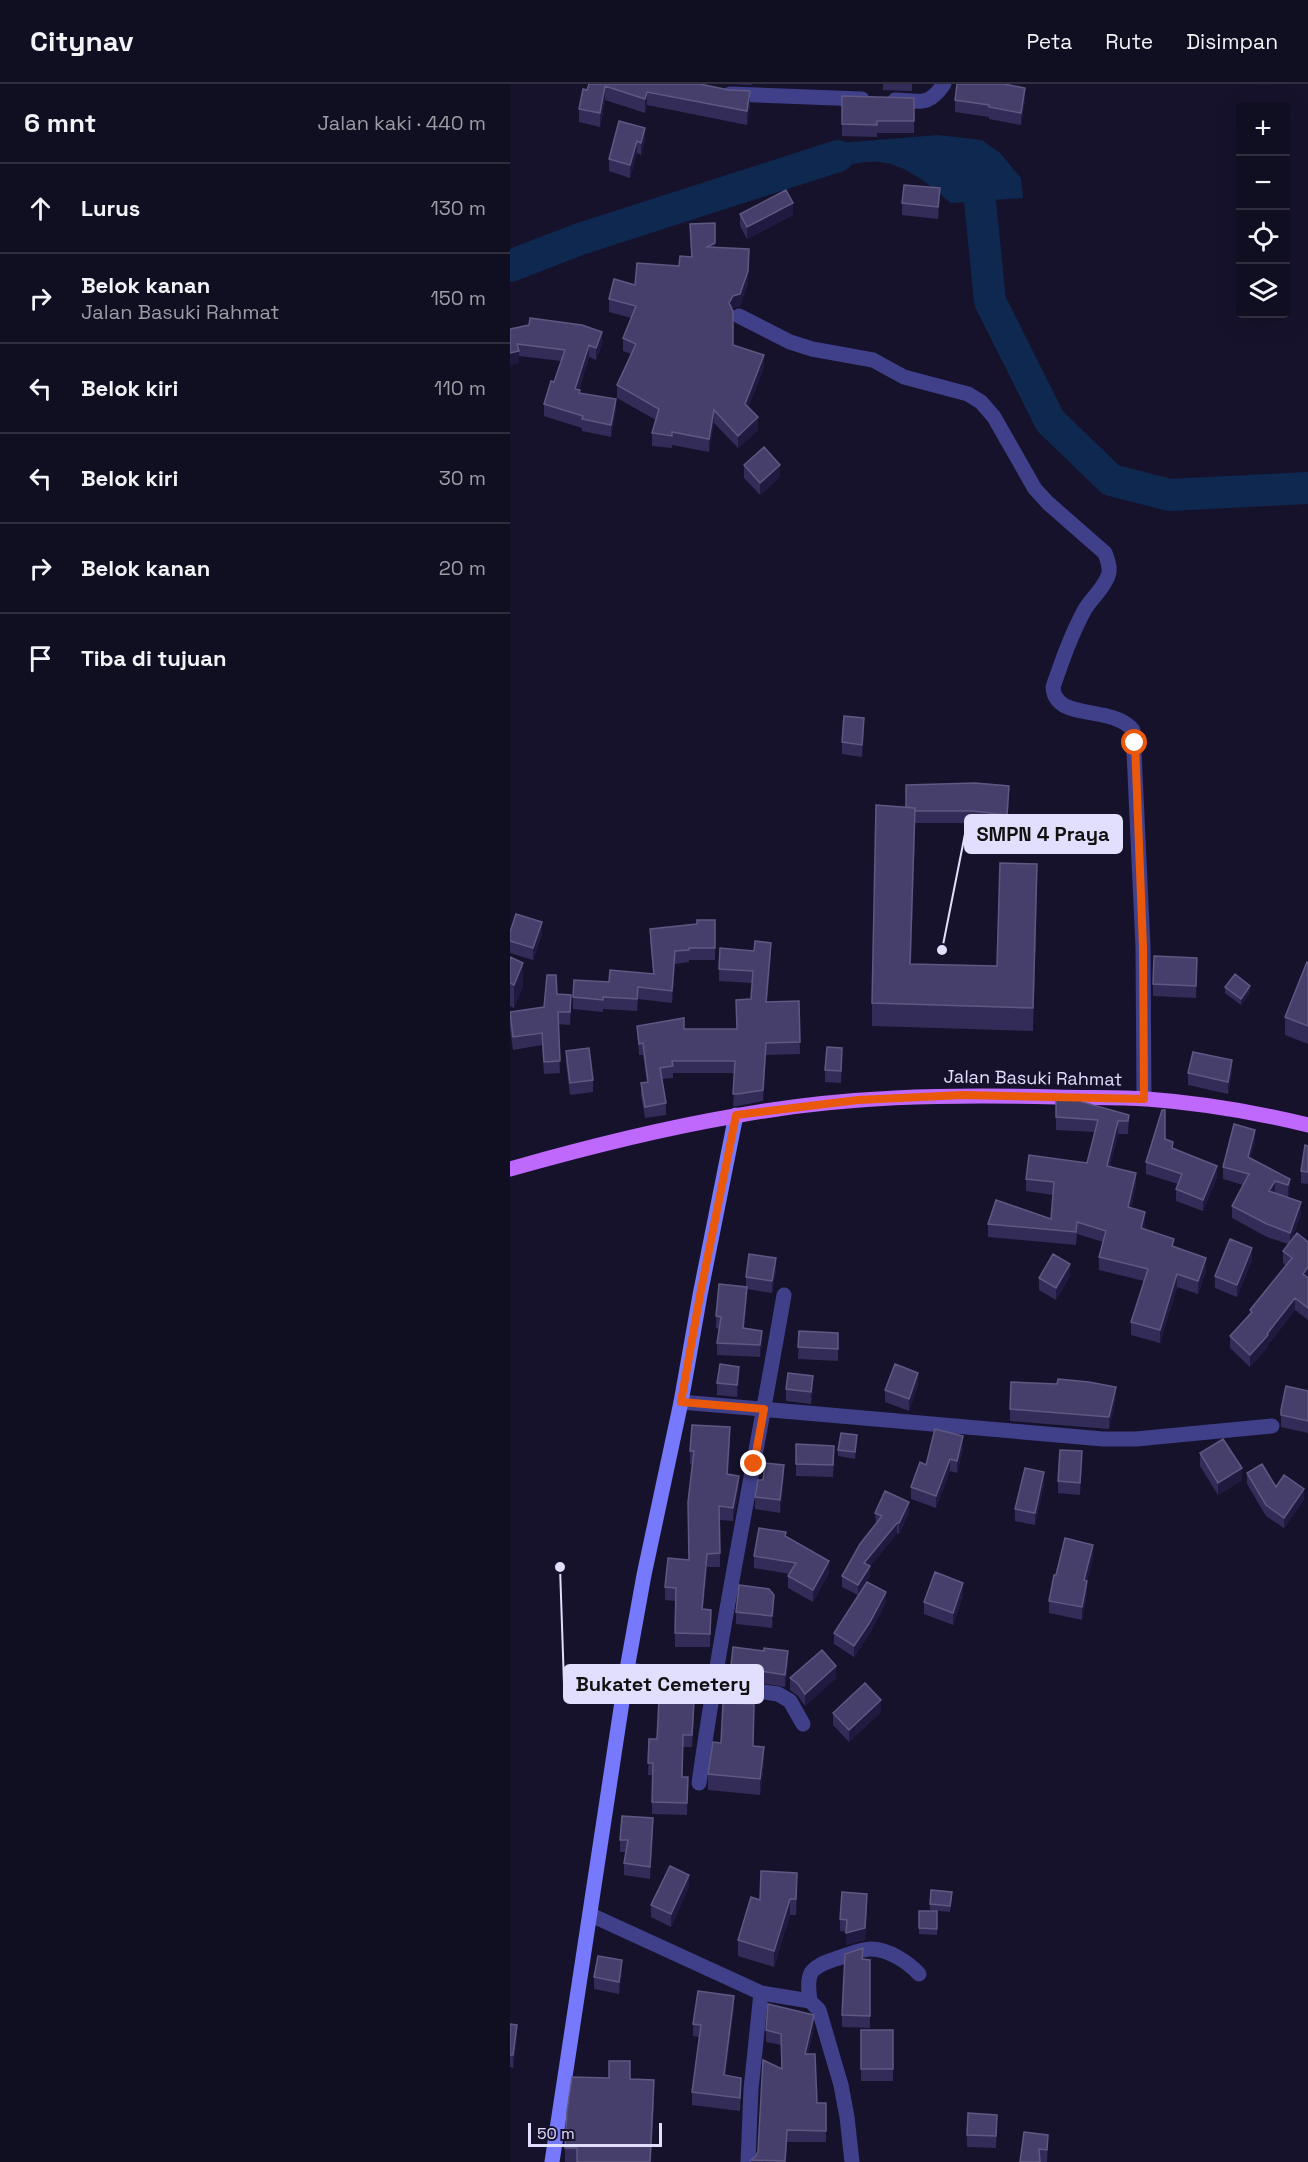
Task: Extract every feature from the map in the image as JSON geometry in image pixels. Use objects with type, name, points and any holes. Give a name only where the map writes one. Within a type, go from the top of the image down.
[{"type":"main road","name":"Jalan Basuki Rahmat","points":[[510,1169],[587,1148],[736,1115],[858,1100],[951,1096],[1144,1099],[1260,1114],[1308,1125]]},
{"type":"main road","points":[[552,2162],[627,1669],[736,1115]]},
{"type":"street","points":[[711,91],[731,94],[926,101],[936,96],[944,84]]},
{"type":"street","points":[[739,316],[790,342],[812,349],[873,360],[903,377],[968,394],[981,402],[994,417],[1035,489],[1106,553],[1110,565],[1109,575],[1085,608],[1053,687],[1054,696],[1059,703],[1068,708],[1117,718],[1126,722],[1133,730],[1143,947],[1144,1099]]},
{"type":"street","points":[[699,1783],[713,1685],[784,1295]]},
{"type":"street","points":[[681,1402],[1103,1439],[1272,1426]]},
{"type":"street","points":[[627,1669],[782,1696],[790,1701],[803,1724]]},
{"type":"street","points":[[591,1915],[761,1993],[810,2001],[819,2010],[841,2085],[852,2162]]},
{"type":"street","points":[[810,2001],[810,1976],[815,1969],[824,1963],[866,1950],[878,1950],[907,1962],[920,1974]]},
{"type":"street","points":[[748,2162],[751,2089],[761,1993]]},
{"type":"water","points":[[938,135],[982,140],[1000,153],[1021,178],[1023,198],[951,203],[913,174],[892,164],[865,162],[837,168],[839,143]]},
{"type":"building","points":[[589,84],[700,84],[729,90],[750,91],[747,111],[647,92],[645,99],[605,86],[600,113],[579,109],[583,89],[587,90]]},
{"type":"building","points":[[957,84],[1004,84],[1025,88],[1021,113],[955,100]]},
{"type":"building","points":[[842,96],[914,98],[914,121],[877,121],[877,125],[842,124]]},
{"type":"building","points":[[619,121],[645,128],[641,143],[637,141],[630,165],[609,159]]},
{"type":"building","points":[[904,185],[940,188],[938,207],[902,203]]},
{"type":"building","points":[[786,190],[793,203],[747,227],[740,214]]},
{"type":"building","points":[[715,223],[715,243],[707,247],[749,249],[748,271],[740,294],[733,296],[729,303],[733,311],[733,345],[764,355],[745,404],[758,417],[738,436],[714,410],[709,439],[672,432],[672,436],[652,433],[659,409],[617,385],[636,344],[623,338],[636,306],[609,299],[614,279],[635,285],[637,263],[679,266],[680,256],[692,257],[690,224]]},
{"type":"building","points":[[530,318],[582,325],[602,332],[596,348],[589,345],[575,389],[580,390],[579,393],[616,399],[611,425],[582,419],[583,416],[544,404],[551,381],[554,382],[565,350],[517,344],[519,351],[510,353],[510,329],[529,325]]},
{"type":"building","points":[[764,447],[780,465],[760,483],[744,465]]},
{"type":"building","points":[[844,716],[864,718],[862,745],[842,742]]},
{"type":"building","points":[[975,783],[1009,786],[1007,815],[973,811],[915,811],[915,808],[906,807],[906,785]]},
{"type":"building","points":[[876,805],[915,808],[910,964],[997,966],[1000,863],[1037,864],[1033,1008],[872,1003]]},
{"type":"building","points":[[516,914],[542,922],[533,948],[510,941],[510,932]]},
{"type":"building","points":[[697,920],[715,920],[715,948],[689,948],[689,950],[675,951],[672,991],[638,987],[637,999],[603,997],[603,1000],[573,997],[574,980],[609,982],[610,970],[654,974],[650,929],[697,924]]},
{"type":"building","points":[[755,941],[771,943],[766,1002],[799,1001],[800,1042],[766,1043],[763,1090],[738,1094],[733,1094],[735,1061],[672,1061],[673,1066],[660,1068],[666,1103],[645,1107],[641,1083],[648,1082],[643,1043],[639,1044],[637,1026],[684,1018],[684,1029],[737,1029],[736,1000],[751,999],[753,971],[719,969],[720,948],[754,951]]},
{"type":"building","points":[[1154,956],[1197,958],[1196,986],[1153,984]]},
{"type":"building","points":[[510,957],[523,963],[514,985],[510,983]]},
{"type":"building","points":[[1308,962],[1308,1026],[1285,1017]]},
{"type":"building","points":[[1235,974],[1250,986],[1241,999],[1225,987]]},
{"type":"building","points":[[547,975],[556,975],[557,994],[571,995],[570,1012],[558,1012],[560,1061],[544,1062],[542,1033],[513,1037],[510,1012],[544,1007]]},
{"type":"building","points":[[827,1047],[842,1048],[841,1071],[825,1070]]},
{"type":"building","points":[[589,1048],[593,1080],[570,1083],[566,1051]]},
{"type":"building","points":[[1193,1052],[1232,1060],[1228,1082],[1188,1073]]},
{"type":"building","points":[[1056,1098],[1082,1100],[1082,1102],[1129,1115],[1128,1121],[1118,1121],[1107,1166],[1136,1173],[1128,1207],[1145,1212],[1141,1228],[1174,1239],[1172,1246],[1206,1258],[1198,1281],[1177,1274],[1160,1330],[1131,1322],[1148,1269],[1099,1257],[1106,1231],[1077,1222],[1076,1232],[988,1224],[996,1200],[1051,1219],[1054,1182],[1026,1179],[1029,1155],[1087,1163],[1098,1120],[1056,1117]]},
{"type":"building","points":[[1162,1110],[1165,1110],[1165,1139],[1173,1142],[1172,1148],[1217,1166],[1203,1200],[1176,1189],[1182,1174],[1146,1162]]},
{"type":"building","points":[[1234,1124],[1255,1130],[1248,1157],[1290,1179],[1288,1185],[1275,1181],[1269,1191],[1301,1202],[1290,1233],[1232,1206],[1249,1174],[1223,1167]]},
{"type":"building","points":[[1305,1145],[1308,1146],[1308,1172],[1301,1171]]},
{"type":"building","points":[[1297,1233],[1308,1242],[1308,1267],[1303,1274],[1308,1278],[1308,1308],[1295,1298],[1250,1355],[1230,1336],[1252,1312],[1250,1310],[1292,1258],[1283,1251]]},
{"type":"building","points":[[1230,1239],[1252,1248],[1237,1285],[1215,1276]]},
{"type":"building","points":[[749,1254],[776,1258],[772,1281],[746,1277]]},
{"type":"building","points":[[1053,1254],[1070,1264],[1056,1288],[1039,1278]]},
{"type":"building","points":[[719,1284],[747,1287],[743,1328],[762,1331],[760,1345],[717,1343],[721,1317],[716,1316]]},
{"type":"building","points":[[799,1331],[838,1333],[838,1349],[798,1347]]},
{"type":"building","points":[[720,1364],[739,1367],[737,1385],[717,1383]]},
{"type":"building","points":[[895,1364],[918,1373],[909,1399],[885,1390]]},
{"type":"building","points":[[788,1373],[813,1376],[811,1392],[786,1389]]},
{"type":"building","points":[[1058,1379],[1116,1387],[1109,1417],[1010,1409],[1011,1382],[1057,1384]]},
{"type":"building","points":[[1286,1386],[1308,1391],[1308,1421],[1281,1415]]},
{"type":"building","points":[[692,1425],[730,1427],[727,1474],[739,1476],[733,1508],[719,1506],[720,1553],[707,1554],[702,1609],[711,1610],[710,1634],[675,1633],[676,1588],[665,1587],[668,1558],[689,1560],[688,1502],[694,1451],[690,1451]]},
{"type":"building","points":[[935,1429],[963,1436],[957,1461],[950,1459],[936,1496],[911,1487],[920,1462],[926,1465]]},
{"type":"building","points":[[841,1433],[857,1435],[855,1452],[838,1450]]},
{"type":"building","points":[[1223,1439],[1242,1468],[1218,1483],[1200,1453]]},
{"type":"building","points":[[796,1444],[834,1446],[833,1465],[796,1464]]},
{"type":"building","points":[[1060,1450],[1082,1451],[1080,1483],[1058,1481]]},
{"type":"building","points":[[765,1463],[784,1465],[780,1500],[755,1497],[758,1480],[763,1480]]},
{"type":"building","points":[[1262,1464],[1276,1487],[1284,1475],[1304,1489],[1284,1518],[1266,1505],[1247,1473]]},
{"type":"building","points":[[1025,1468],[1044,1472],[1035,1513],[1015,1509]]},
{"type":"building","points":[[885,1491],[909,1502],[899,1523],[864,1563],[870,1566],[858,1585],[842,1576],[860,1544],[882,1516],[875,1513]]},
{"type":"building","points":[[759,1528],[786,1532],[785,1536],[829,1561],[813,1590],[788,1576],[796,1563],[754,1556]]},
{"type":"building","points":[[1065,1538],[1093,1545],[1084,1580],[1087,1581],[1082,1607],[1049,1601]]},
{"type":"building","points":[[935,1572],[963,1583],[953,1613],[924,1602]]},
{"type":"building","points":[[867,1582],[886,1592],[854,1646],[834,1633]]},
{"type":"building","points":[[739,1585],[769,1589],[774,1595],[772,1616],[736,1612]]},
{"type":"building","points":[[733,1647],[788,1651],[785,1675],[731,1666]]},
{"type":"building","points":[[822,1650],[836,1666],[805,1694],[790,1678]]},
{"type":"building","points":[[865,1683],[881,1700],[849,1730],[833,1713]]},
{"type":"building","points":[[659,1699],[694,1701],[692,1735],[683,1735],[682,1777],[688,1777],[687,1803],[652,1802],[653,1763],[648,1763],[649,1739],[657,1739]]},
{"type":"building","points":[[723,1703],[754,1704],[753,1746],[764,1747],[760,1779],[708,1774],[713,1742],[721,1743]]},
{"type":"building","points":[[622,1816],[653,1818],[650,1867],[624,1863],[628,1840],[620,1840]]},
{"type":"building","points":[[670,1866],[689,1875],[671,1914],[651,1905]]},
{"type":"building","points":[[761,1871],[797,1873],[796,1899],[790,1899],[774,1951],[738,1940],[751,1897],[760,1900]]},
{"type":"building","points":[[931,1890],[952,1892],[950,1906],[930,1904]]},
{"type":"building","points":[[842,1892],[867,1894],[865,1928],[846,1933],[847,1920],[840,1919]]},
{"type":"building","points":[[919,1911],[937,1911],[937,1929],[919,1928]]},
{"type":"building","points":[[863,1948],[862,1959],[870,1960],[870,2016],[842,2015],[845,1954]]},
{"type":"building","points":[[598,1956],[622,1960],[619,1982],[594,1977]]},
{"type":"building","points":[[698,1991],[734,1996],[724,2075],[741,2078],[740,2098],[692,2092],[701,2025],[693,2024]]},
{"type":"building","points":[[768,2004],[814,2015],[805,2054],[815,2054],[817,2103],[826,2103],[826,2131],[787,2130],[785,2161],[751,2160],[758,2151],[763,2060],[782,2069],[781,2034],[766,2030]]},
{"type":"building","points":[[510,2024],[517,2025],[513,2055],[510,2055]]},
{"type":"building","points":[[861,2030],[893,2030],[893,2069],[861,2069]]},
{"type":"building","points":[[609,2061],[630,2061],[630,2079],[654,2080],[650,2162],[577,2162],[577,2148],[565,2148],[572,2077],[609,2078]]},
{"type":"building","points":[[968,2113],[997,2115],[996,2136],[967,2135]]},
{"type":"building","points":[[1024,2132],[1048,2135],[1047,2150],[1039,2149],[1040,2162],[1020,2162]]},
{"type":"waterway","points":[[510,266],[580,239],[838,156]]},
{"type":"waterway","points":[[980,201],[990,301],[1050,421],[1111,480],[1170,495],[1308,488]]},
{"type":"place","name":"SMPN 4 Praya","points":[[942,950]]},
{"type":"place","name":"Bukatet Cemetery","points":[[560,1567]]},
{"type":"route","points":[[754,1464],[764,1409],[681,1402],[736,1115],[858,1100],[963,1095],[1144,1099],[1143,947],[1135,743]]}]
